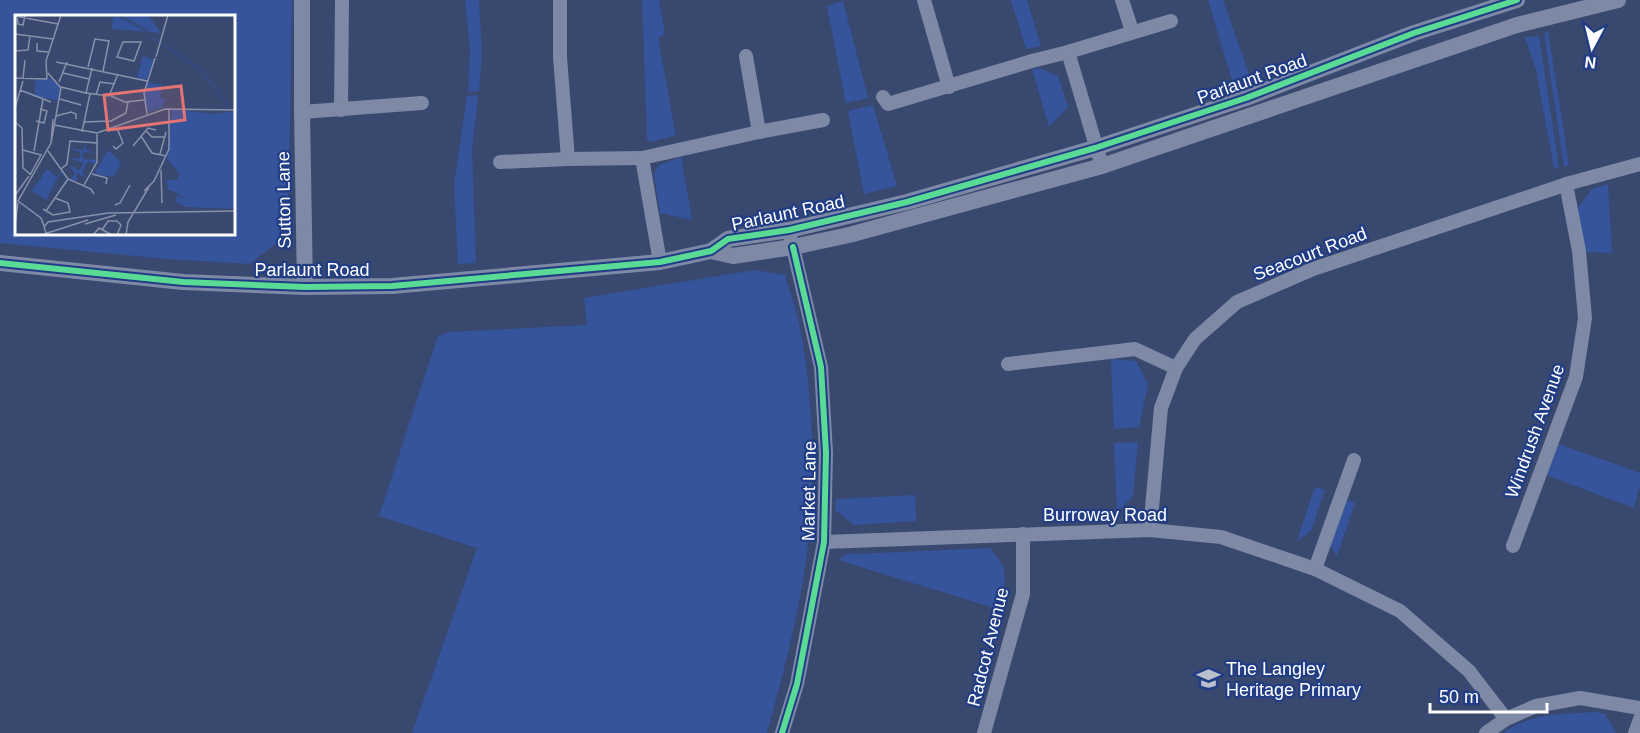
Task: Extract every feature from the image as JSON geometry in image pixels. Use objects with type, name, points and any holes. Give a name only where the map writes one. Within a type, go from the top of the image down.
[{"type":"street","name":"Sutton Lane","points":[[302,0],[305,287]]},
{"type":"street","points":[[341,110],[342,0]]},
{"type":"street","points":[[560,0],[560,57],[568,159]]},
{"type":"street","points":[[924,0],[949,87]]},
{"type":"street","points":[[1122,0],[1132,31]]},
{"type":"street","name":"Parlaunt Road","points":[[0,263],[183,282],[305,287],[392,286],[660,262],[711,251],[729,239],[789,230],[907,202],[1095,148],[1246,98],[1414,33],[1517,0]]},
{"type":"street","name":"Parlaunt Road","points":[[711,251],[732,256],[793,247],[860,232],[1102,166],[1517,26],[1618,0]]},
{"type":"street","points":[[883,97],[888,104],[1171,21]]},
{"type":"street","points":[[1068,52],[1102,166]]},
{"type":"street","points":[[746,56],[759,132]]},
{"type":"street","points":[[302,112],[422,103]]},
{"type":"street","points":[[500,162],[642,158],[823,120]]},
{"type":"street","points":[[642,158],[660,262]]},
{"type":"street","name":"Seacourt Road","points":[[1150,530],[1161,408],[1176,368],[1195,339],[1236,302],[1313,269],[1566,184],[1640,164]]},
{"type":"street","name":"Windrush Avenue","points":[[1513,546],[1576,377],[1586,318],[1578,251],[1566,184]]},
{"type":"street","name":"Market Lane","points":[[782,733],[797,684],[824,542],[826,453],[821,367],[789,230]]},
{"type":"street","points":[[1008,364],[1135,349],[1176,368]]},
{"type":"street","points":[[1315,569],[1354,460]]},
{"type":"street","name":"Burroway Road","points":[[824,542],[1150,530],[1221,537],[1315,569],[1400,610],[1469,671],[1506,719]]},
{"type":"street","name":"Radcot Avenue","points":[[984,733],[1023,594],[1023,534]]},
{"type":"street","points":[[1486,733],[1506,719],[1536,706],[1580,698],[1640,708]]},
{"type":"street","points":[[1635,733],[1640,718]]},
{"type":"shaded area","points":[[0,0],[292,0],[288,234],[280,237],[279,241],[250,264],[167,259],[0,243]]},
{"type":"shaded area","points":[[465,0],[479,0],[482,56],[479,91],[468,92],[470,52]]},
{"type":"shaded area","points":[[642,0],[659,0],[665,35],[658,38],[675,131],[675,136],[650,142],[647,139]]},
{"type":"shaded area","points":[[1011,0],[1027,0],[1041,46],[1026,49]]},
{"type":"shaded area","points":[[1208,0],[1223,0],[1250,77],[1234,87]]},
{"type":"shaded area","points":[[843,1],[868,98],[846,103],[827,6]]},
{"type":"shaded area","points":[[1548,31],[1569,165],[1564,167],[1544,34]]},
{"type":"shaded area","points":[[1539,36],[1559,167],[1554,169],[1536,70],[1525,37]]},
{"type":"shaded area","points":[[1039,68],[1058,76],[1068,107],[1049,127],[1032,69]]},
{"type":"shaded area","points":[[478,95],[472,151],[476,263],[458,264],[454,185],[467,96]]},
{"type":"shaded area","points":[[873,105],[897,186],[864,194],[848,111]]},
{"type":"shaded area","points":[[681,157],[692,220],[660,213],[654,174],[659,165]]},
{"type":"shaded area","points":[[1608,184],[1612,253],[1584,252],[1577,209],[1592,189]]},
{"type":"shaded area","points":[[755,270],[785,275],[798,317],[803,346],[812,439],[811,509],[801,594],[767,733],[412,733],[477,548],[379,516],[438,336],[449,332],[587,325],[584,298]]},
{"type":"shaded area","points":[[1111,359],[1136,361],[1148,384],[1139,427],[1114,429]]},
{"type":"shaded area","points":[[1138,442],[1133,496],[1117,513],[1114,443]]},
{"type":"shaded area","points":[[1556,443],[1640,473],[1640,484],[1634,508],[1546,475]]},
{"type":"shaded area","points":[[1315,487],[1325,490],[1311,531],[1297,541]]},
{"type":"shaded area","points":[[915,495],[916,521],[854,525],[835,510],[836,499]]},
{"type":"shaded area","points":[[1344,499],[1355,503],[1337,556],[1329,543]]},
{"type":"shaded area","points":[[990,548],[1003,566],[1005,581],[1001,610],[838,560],[849,553]]},
{"type":"shaded area","points":[[1595,712],[1605,714],[1616,733],[1503,733],[1513,726],[1535,718]]},
{"type":"cycle path","points":[[0,263],[183,282],[305,287],[392,286],[660,262],[711,251],[728,239],[789,230],[907,202],[1095,148],[1246,98],[1414,33],[1517,0]]},
{"type":"cycle path","points":[[782,733],[797,684],[824,542],[826,453],[821,367],[793,247]]},
{"type":"place","name":"The Langley Heritage Primary","points":[[1208,679]]}]
